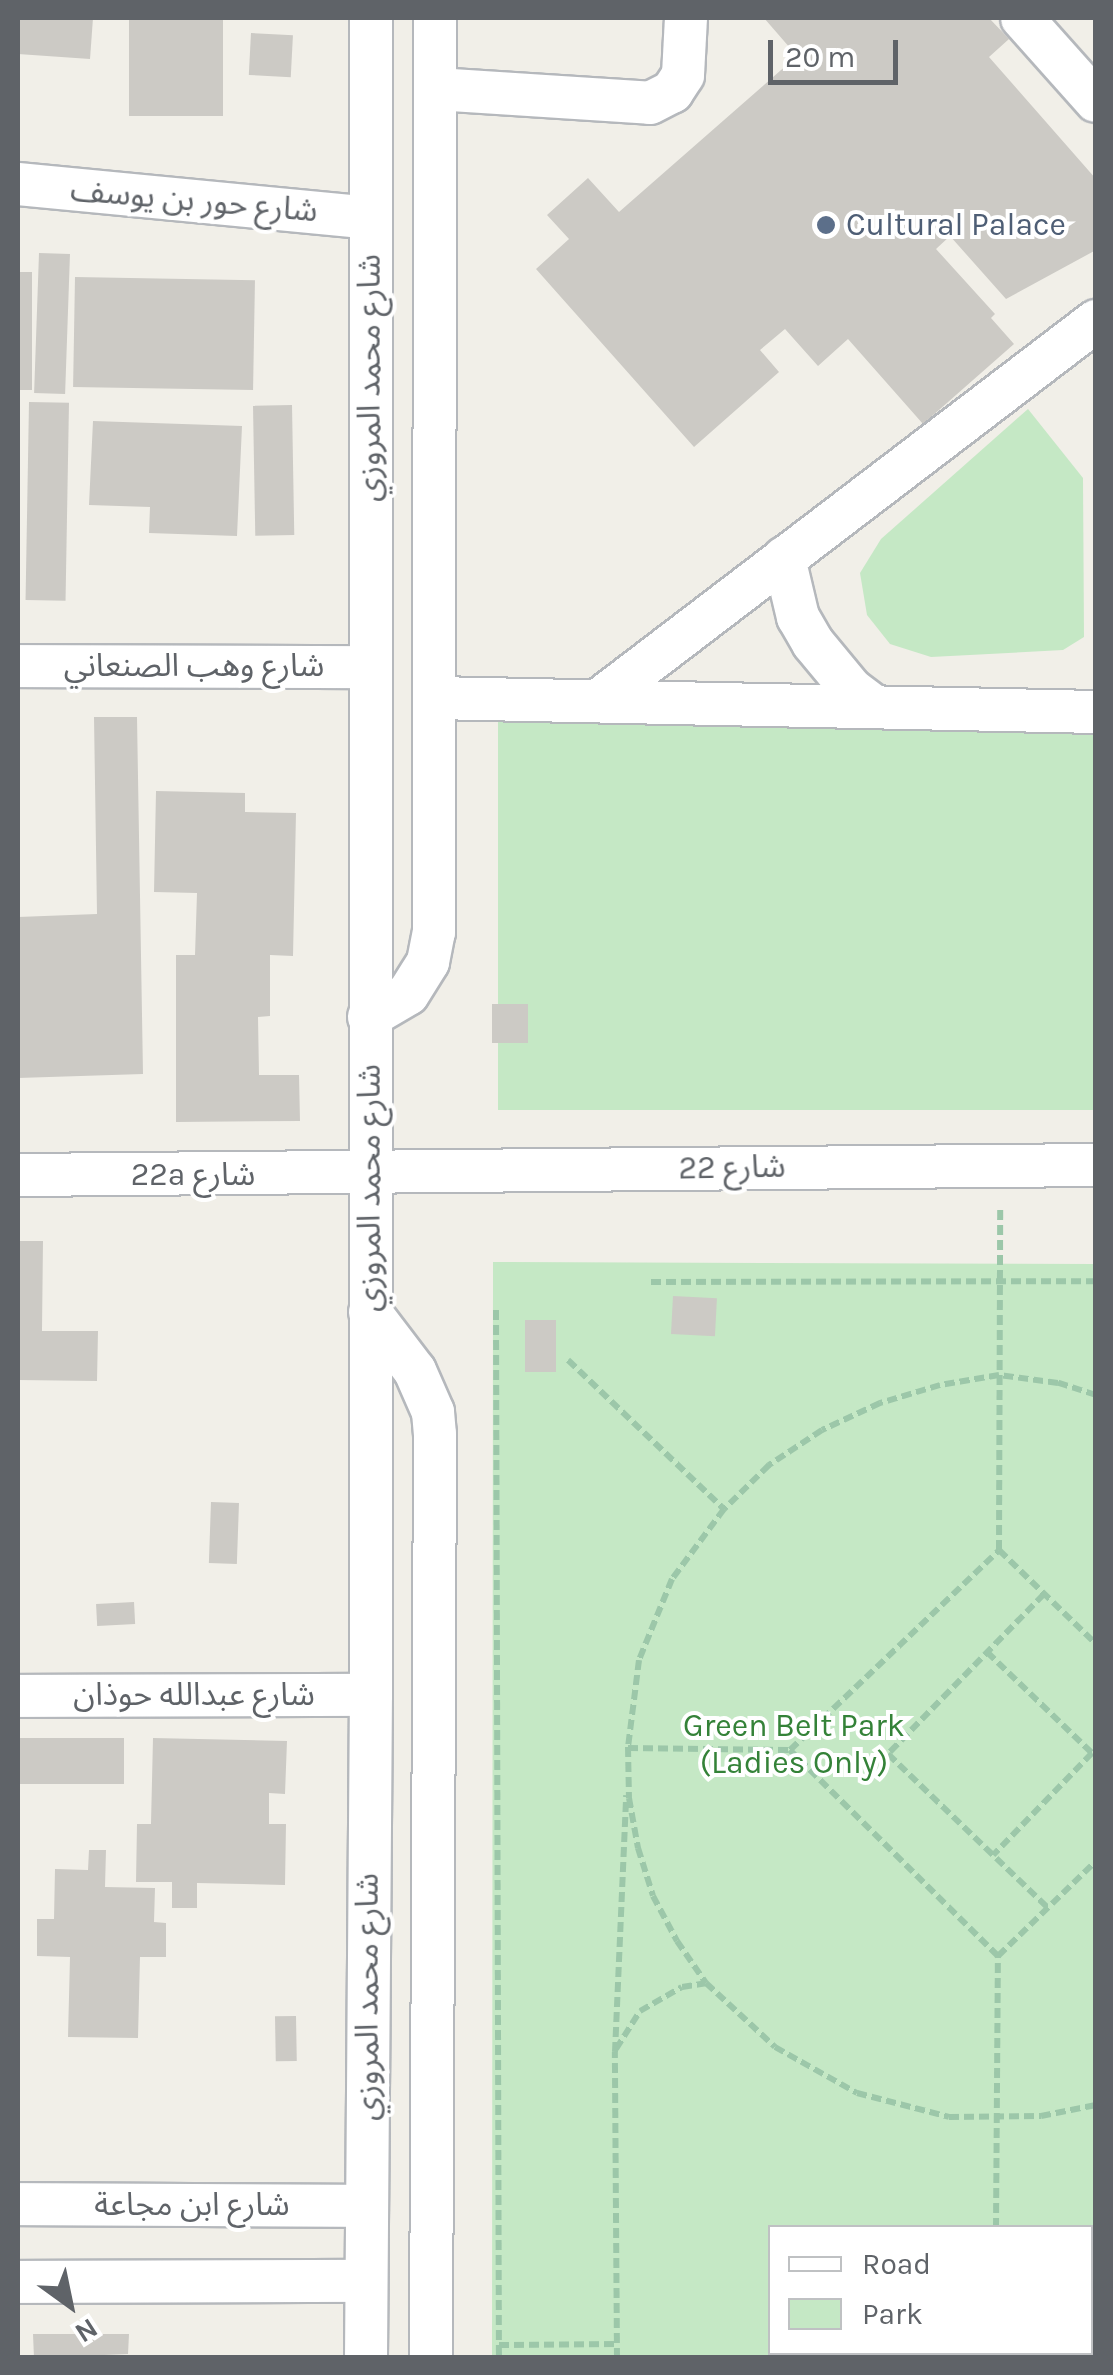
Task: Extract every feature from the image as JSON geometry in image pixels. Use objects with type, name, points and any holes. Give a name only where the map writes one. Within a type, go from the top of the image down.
[{"type":"street","name":"شارع محمد المروزي","points":[[366,2358],[371,1695],[371,18]]},
{"type":"street","points":[[369,1018],[408,994],[422,976],[433,947],[436,18]]},
{"type":"street","points":[[436,89],[650,103],[672,92],[683,75],[686,18]]},
{"type":"street","points":[[1022,18],[1096,101]]},
{"type":"street","name":"شارع حور بن يوسف","points":[[18,184],[370,218]]},
{"type":"street","points":[[599,700],[1096,321]]},
{"type":"street","points":[[784,558],[798,616],[813,643],[850,688],[876,706]]},
{"type":"street","name":"شارع وهب الصنعاني","points":[[18,666],[370,667]]},
{"type":"street","points":[[434,698],[1096,712]]},
{"type":"street","name":"شارع 22","points":[[369,1174],[1096,1165]]},
{"type":"street","name":"22a شارع","points":[[18,1176],[369,1174]]},
{"type":"street","points":[[370,1312],[421,1380],[433,1412],[435,1434],[431,2358]]},
{"type":"street","name":"شارع عبدالله حوذان","points":[[18,1696],[371,1695]]},
{"type":"street","name":"شارع ابن مجاعة","points":[[18,2204],[367,2206]]},
{"type":"street","points":[[18,2282],[366,2282]]},
{"type":"path","points":[[1000,1164],[999,1550],[1096,1644]]},
{"type":"path","points":[[651,1282],[1096,1282]]},
{"type":"path","points":[[496,1310],[499,2358]]},
{"type":"path","points":[[568,1360],[724,1508]]},
{"type":"path","points":[[618,2358],[615,2052],[630,1703],[652,1619],[695,1542],[724,1508],[769,1465],[822,1430],[894,1398],[999,1375],[1058,1383],[1096,1394]]},
{"type":"path","points":[[790,1750],[999,1550]]},
{"type":"path","points":[[1044,1594],[888,1754],[1048,1908]]},
{"type":"path","points":[[987,1652],[1092,1753],[993,1855]]},
{"type":"path","points":[[628,1747],[790,1750],[998,1956]]},
{"type":"path","points":[[628,1747],[635,1831],[653,1896],[676,1942],[706,1982],[775,2048],[857,2093],[948,2116],[1041,2116],[1096,2105]]},
{"type":"path","points":[[996,2225],[998,1956],[1096,1861]]},
{"type":"path","points":[[615,2052],[640,2011],[682,1986],[706,1982]]},
{"type":"path","points":[[499,2345],[618,2344]]},
{"type":"green space","points":[[1028,409],[1083,478],[1084,637],[1063,650],[931,657],[890,644],[867,615],[860,573],[881,539]]},
{"type":"green space","points":[[498,715],[1095,715],[1095,1110],[498,1110]]},
{"type":"green space","name":"Green Belt Park (Ladies Only)","points":[[493,1262],[1095,1264],[1095,2357],[492,2358]]},
{"type":"building","points":[[18,18],[93,18],[90,59],[18,54]]},
{"type":"building","points":[[129,18],[223,18],[223,116],[129,116]]},
{"type":"building","name":"Cultural Palace","points":[[764,18],[989,18],[1009,39],[989,57],[1096,179],[1096,250],[1006,299],[950,236],[936,249],[995,314],[991,318],[1014,344],[923,424],[848,339],[818,366],[785,329],[760,350],[779,372],[694,447],[536,269],[569,239],[547,215],[588,178],[619,212],[797,56]]},
{"type":"building","points":[[251,33],[293,35],[291,77],[249,75]]},
{"type":"building","points":[[39,253],[70,254],[65,394],[34,393]]},
{"type":"building","points":[[18,272],[32,272],[32,390],[18,390]]},
{"type":"building","points":[[75,277],[255,280],[253,390],[73,387]]},
{"type":"building","points":[[29,402],[69,403],[66,601],[26,600]]},
{"type":"building","points":[[292,405],[294,535],[255,536],[253,406]]},
{"type":"building","points":[[93,421],[242,426],[237,536],[149,533],[150,507],[89,505]]},
{"type":"building","points":[[94,717],[137,717],[143,1074],[18,1078],[18,917],[97,914]]},
{"type":"building","points":[[156,791],[245,793],[245,812],[296,813],[293,956],[270,955],[270,1016],[258,1017],[259,1075],[299,1075],[300,1121],[176,1122],[176,955],[195,955],[197,893],[154,892]]},
{"type":"building","points":[[492,1004],[528,1004],[528,1043],[492,1043]]},
{"type":"building","points":[[18,1241],[43,1241],[42,1331],[98,1331],[97,1381],[18,1380]]},
{"type":"building","points":[[673,1296],[717,1298],[715,1336],[671,1334]]},
{"type":"building","points":[[525,1320],[556,1320],[556,1372],[525,1372]]},
{"type":"building","points":[[211,1502],[239,1503],[237,1564],[209,1563]]},
{"type":"building","points":[[134,1602],[135,1624],[97,1626],[96,1604]]},
{"type":"building","points":[[18,1738],[124,1738],[124,1784],[18,1784]]},
{"type":"building","points":[[153,1738],[287,1741],[285,1794],[269,1793],[269,1824],[286,1824],[285,1885],[197,1883],[197,1908],[172,1908],[172,1882],[136,1882],[137,1824],[151,1824]]},
{"type":"building","points":[[89,1850],[106,1850],[105,1887],[155,1888],[154,1922],[166,1923],[166,1957],[140,1957],[138,2038],[68,2037],[70,1957],[37,1956],[37,1919],[54,1919],[55,1869],[88,1870]]},
{"type":"building","points":[[275,2016],[296,2016],[297,2061],[276,2061]]},
{"type":"building","points":[[33,2334],[129,2334],[128,2354],[34,2358]]},
{"type":"place","name":"Cultural Palace","points":[[826,225]]}]
